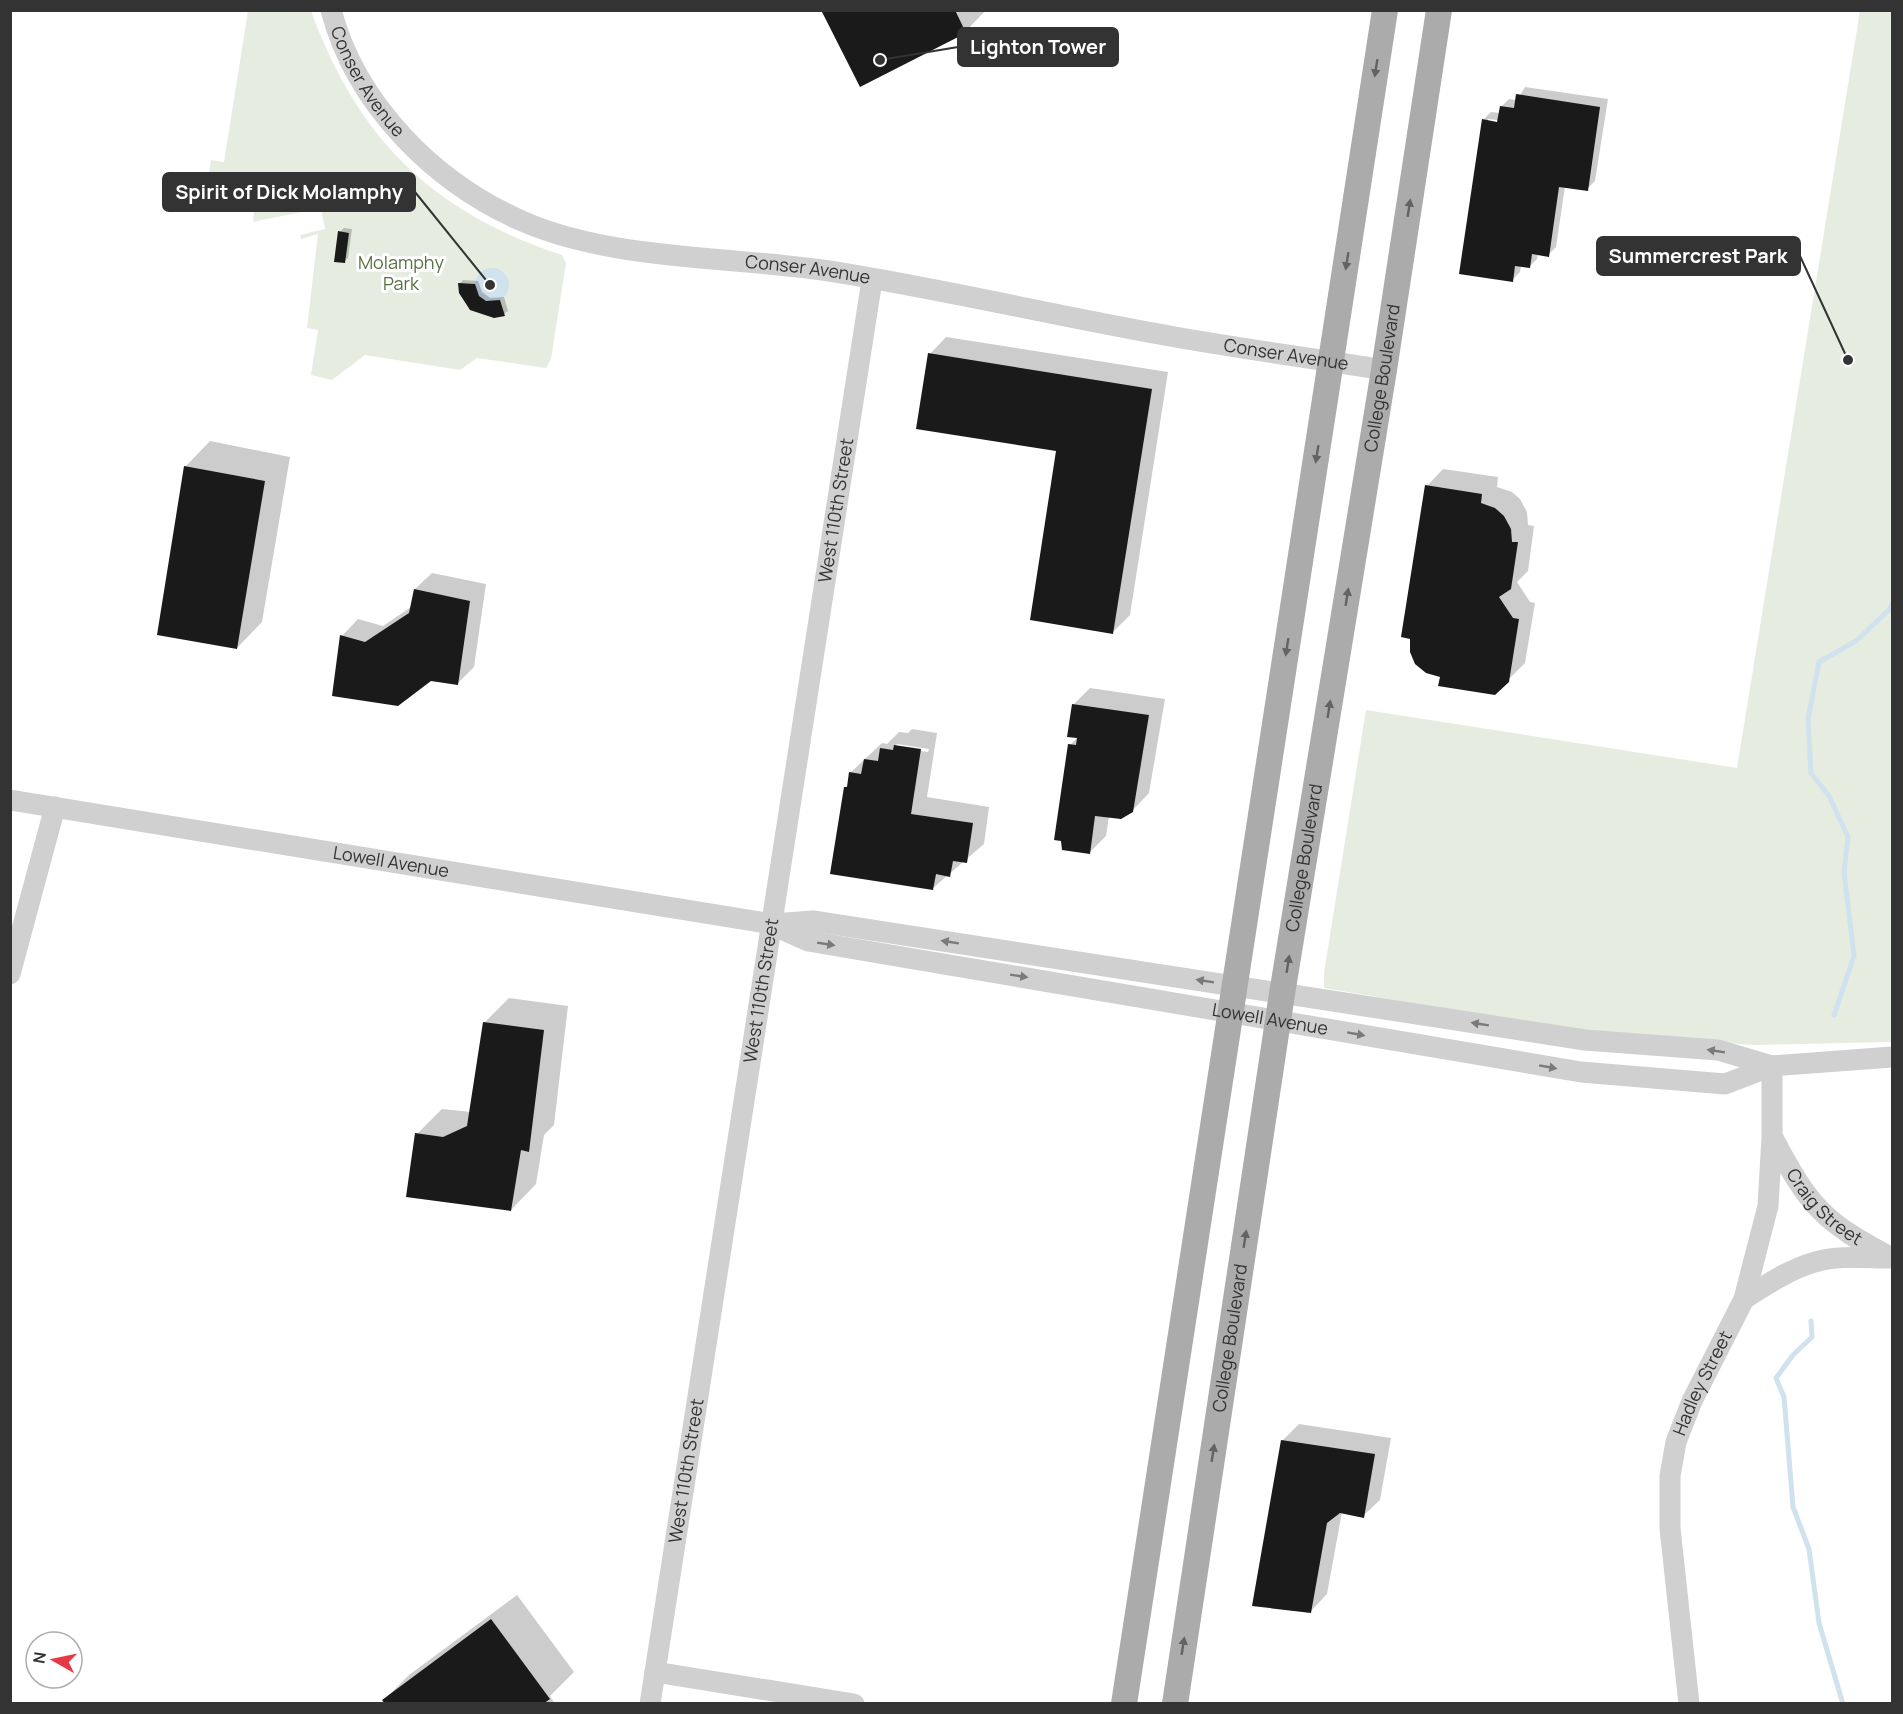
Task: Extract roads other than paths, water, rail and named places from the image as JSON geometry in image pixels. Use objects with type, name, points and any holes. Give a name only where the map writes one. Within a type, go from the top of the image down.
[{"type":"main road","points":[[1124,1704],[1385,10]]},
{"type":"main road","name":"College Boulevard","points":[[1174,1704],[1282,994],[1384,370],[1439,10]]},
{"type":"street","name":"Conser Avenue","points":[[331,10],[353,66],[378,106],[408,143],[443,174],[484,202],[523,222],[565,236],[627,248],[829,271],[1173,337],[1384,370]]},
{"type":"street","name":"West 110th Street","points":[[650,1704],[872,280]]},
{"type":"street","name":"Lowell Avenue","points":[[10,800],[772,924],[813,921],[1585,1041],[1718,1050],[1772,1066]]},
{"type":"street","points":[[12,964],[55,807]]},
{"type":"street","name":"Lowell Avenue","points":[[772,924],[808,941],[1581,1072],[1725,1084],[1772,1066],[1893,1057]]},
{"type":"street","name":"Hadley Street","points":[[1689,1704],[1670,1528],[1670,1476],[1676,1443],[1692,1401],[1744,1299],[1768,1206],[1772,1137],[1772,1066]]},
{"type":"street","name":"Craig Street","points":[[1772,1137],[1804,1195],[1825,1217],[1850,1236],[1893,1258]]},
{"type":"street","name":"Craig Street","points":[[1744,1299],[1778,1278],[1815,1262],[1841,1258],[1893,1258]]},
{"type":"street","points":[[655,1672],[854,1704]]},
{"type":"water","points":[[492,268],[504,273],[509,285],[504,297],[492,302],[480,297],[475,285],[480,273]]},
{"type":"waterway","points":[[1834,1015],[1854,956],[1844,872],[1848,837],[1829,796],[1811,773],[1808,719],[1819,662],[1856,641],[1890,609],[1892,604]]},
{"type":"waterway","points":[[1811,1321],[1812,1337],[1793,1355],[1776,1378],[1784,1397],[1793,1507],[1809,1549],[1819,1623],[1843,1704]]},
{"type":"place","name":"Lighton Tower","points":[[880,60]]},
{"type":"place","name":"Spirit of Dick Molamphy","points":[[490,285]]},
{"type":"place","name":"Summercrest Park","points":[[1848,360]]},
{"type":"park label","name":"Molamphy Park","points":[[401,273]]}]
